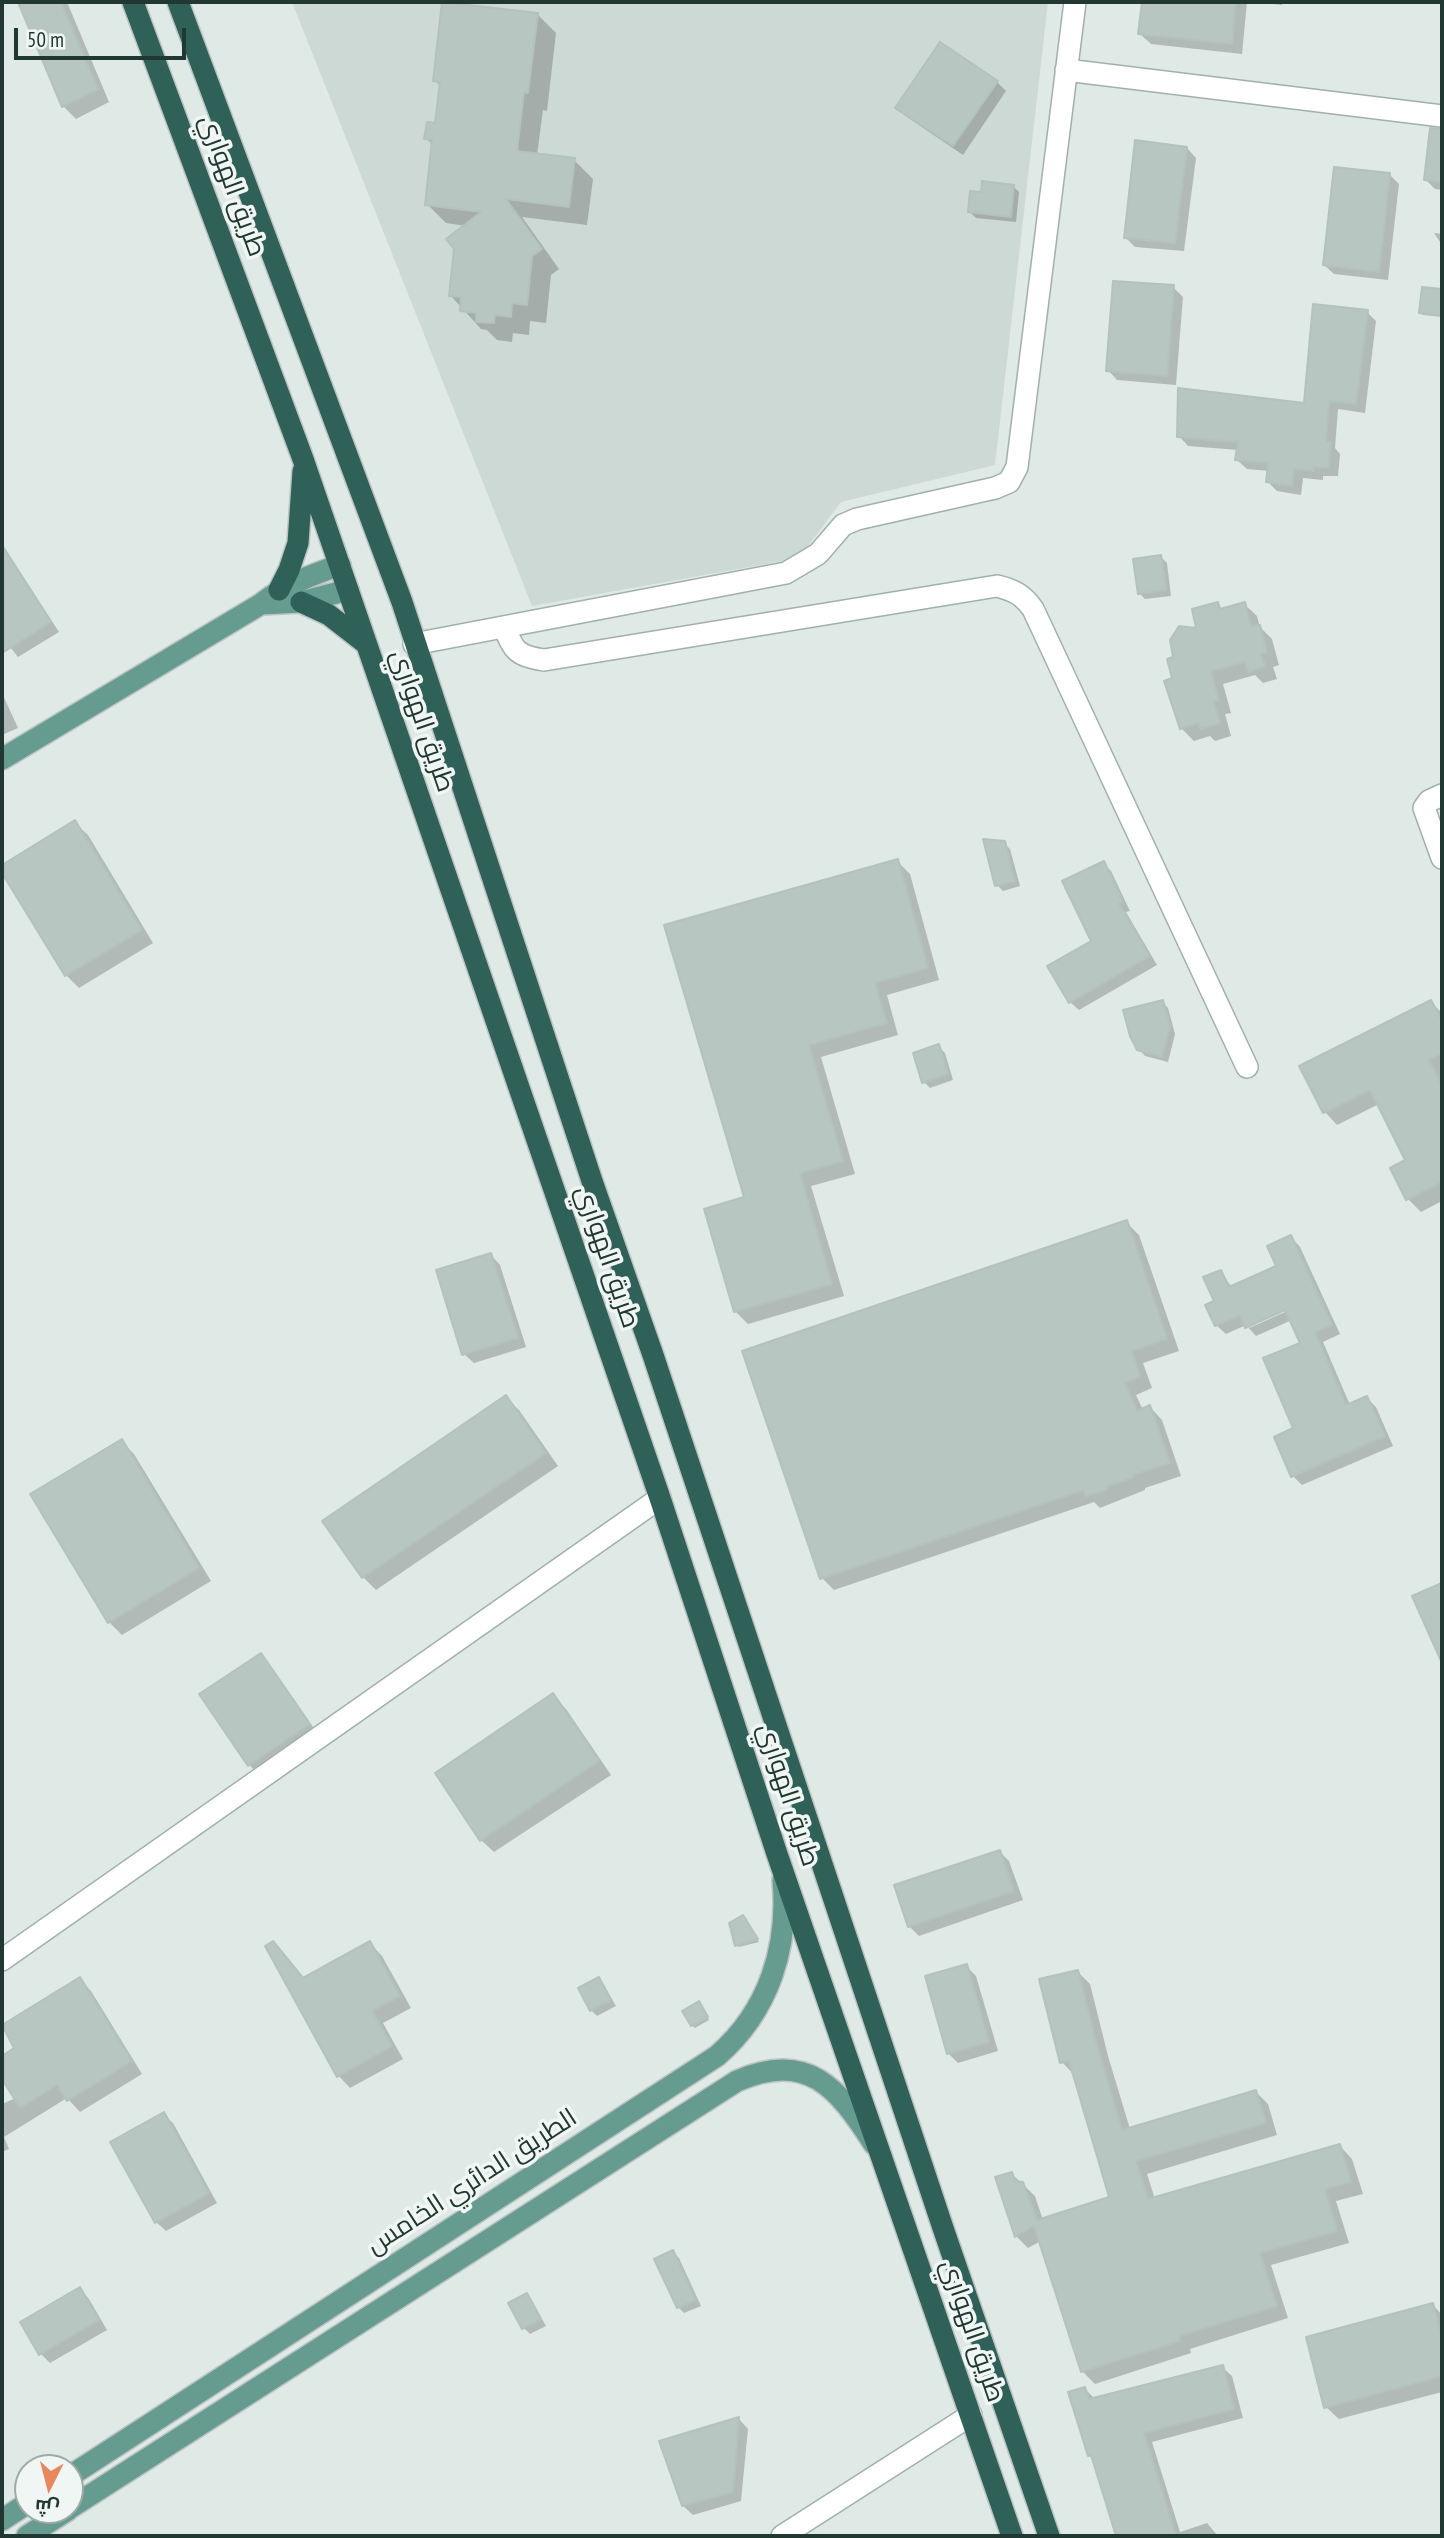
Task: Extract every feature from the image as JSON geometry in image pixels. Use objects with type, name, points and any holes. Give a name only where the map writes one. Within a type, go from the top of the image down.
[{"type":"highway","name":"طريق الهواري","points":[[133,2],[340,565],[660,1498],[777,1854],[1012,2536]]},
{"type":"highway","name":"طريق الهواري","points":[[177,2],[372,519],[939,2215],[1049,2536]]},
{"type":"highway","points":[[279,590],[298,543],[303,459]]},
{"type":"highway","points":[[301,602],[329,615],[365,643]]},
{"type":"highway","points":[[593,1304],[631,1292]]},
{"type":"main road","points":[[2,759],[261,604],[279,590],[340,565]]},
{"type":"main road","points":[[261,604],[301,602],[348,590]]},
{"type":"main road","name":"الطريق الدائري الخامس","points":[[84,2467],[676,2084],[733,2042],[762,2001],[780,1954],[785,1904],[783,1878],[777,1854]]},
{"type":"main road","points":[[84,2499],[726,2088],[756,2073],[785,2069],[798,2071],[822,2081],[842,2100],[883,2158]]},
{"type":"main road","points":[[27,2536],[46,2524]]},
{"type":"street","points":[[414,644],[786,573],[818,554],[843,526],[857,519],[995,488],[1009,482],[1017,467],[1075,2]]},
{"type":"street","points":[[1066,71],[1442,116]]},
{"type":"street","points":[[504,627],[514,649],[525,658],[544,660],[997,586],[1013,590],[1025,598],[1033,609],[1247,1067]]},
{"type":"street","points":[[1442,795],[1429,801],[1424,808],[1442,858]]},
{"type":"street","points":[[2,1960],[660,1498]]},
{"type":"street","points":[[782,2536],[971,2415]]},
{"type":"shaded area","points":[[292,2],[1048,2],[995,465],[841,502],[799,558],[532,606]]},
{"type":"building","points":[[18,2],[61,2],[98,89],[62,107]]},
{"type":"building","points":[[442,2],[538,13],[528,93],[524,92],[517,151],[575,158],[569,207],[506,199],[542,249],[532,256],[527,305],[512,303],[511,317],[495,315],[494,323],[476,322],[476,313],[460,311],[461,297],[449,296],[454,249],[446,239],[481,212],[425,205],[432,140],[424,139],[427,122],[435,123],[440,82],[433,81]]},
{"type":"building","points":[[1142,2],[1236,2],[1232,44],[1138,34]]},
{"type":"building","points":[[940,42],[998,81],[953,146],[895,108]]},
{"type":"building","points":[[1430,128],[1442,129],[1442,182],[1424,180]]},
{"type":"building","points":[[1135,140],[1187,147],[1175,243],[1124,238]]},
{"type":"building","points":[[1334,167],[1390,173],[1379,272],[1323,265]]},
{"type":"building","points":[[982,181],[1014,185],[1011,217],[968,212],[970,191],[981,192]]},
{"type":"building","points":[[1113,281],[1174,285],[1167,376],[1106,371]]},
{"type":"building","points":[[1422,287],[1442,289],[1441,315],[1419,313]]},
{"type":"building","points":[[1313,304],[1368,310],[1356,404],[1329,401],[1326,442],[1331,442],[1329,468],[1314,467],[1314,471],[1294,469],[1292,486],[1266,482],[1268,463],[1235,460],[1238,442],[1177,437],[1178,388],[1304,403]]},
{"type":"building","points":[[2,545],[51,622],[2,653]]},
{"type":"building","points":[[1161,555],[1166,590],[1138,594],[1133,559]]},
{"type":"building","points":[[1218,602],[1220,609],[1245,602],[1251,626],[1260,625],[1267,653],[1261,654],[1265,666],[1249,672],[1245,662],[1211,671],[1219,701],[1213,701],[1220,723],[1201,729],[1198,723],[1180,729],[1164,681],[1172,678],[1167,659],[1173,657],[1170,640],[1179,626],[1196,628],[1192,609]]},
{"type":"building","points":[[75,820],[142,930],[65,976],[2,873],[2,865]]},
{"type":"building","points":[[983,839],[1005,841],[1015,881],[995,886]]},
{"type":"building","points":[[898,859],[928,968],[875,983],[887,1023],[809,1045],[843,1161],[800,1173],[832,1284],[734,1312],[704,1209],[744,1197],[664,925]]},
{"type":"building","points":[[1104,861],[1123,902],[1119,904],[1150,956],[1069,1003],[1047,966],[1091,941],[1062,881]]},
{"type":"building","points":[[1163,1000],[1170,1027],[1162,1057],[1137,1050],[1123,1010]]},
{"type":"building","points":[[1431,1000],[1442,1021],[1442,1053],[1429,1060],[1442,1087],[1442,1182],[1406,1200],[1390,1168],[1405,1160],[1370,1090],[1323,1113],[1299,1066]]},
{"type":"building","points":[[939,1044],[948,1074],[922,1083],[913,1053]]},
{"type":"building","points":[[1127,1220],[1167,1339],[1132,1351],[1140,1376],[1125,1383],[1137,1411],[1150,1405],[1170,1463],[1133,1475],[1134,1477],[1106,1487],[1107,1490],[1086,1496],[1083,1490],[820,1579],[742,1351]]},
{"type":"building","points":[[1291,1235],[1332,1325],[1315,1332],[1346,1405],[1367,1396],[1385,1436],[1291,1477],[1274,1437],[1293,1428],[1263,1358],[1300,1343],[1285,1310],[1245,1328],[1240,1315],[1215,1326],[1205,1305],[1214,1301],[1203,1277],[1221,1270],[1229,1287],[1276,1266],[1267,1246]]},
{"type":"building","points":[[491,1253],[518,1338],[462,1355],[436,1270]]},
{"type":"building","points":[[506,1395],[546,1453],[362,1578],[322,1521]]},
{"type":"building","points":[[122,1439],[199,1568],[108,1623],[30,1494]]},
{"type":"building","points":[[1442,1583],[1442,1663],[1412,1596]]},
{"type":"building","points":[[261,1653],[310,1724],[248,1766],[199,1694]]},
{"type":"building","points":[[553,1693],[599,1761],[480,1841],[435,1773]]},
{"type":"building","points":[[1000,1850],[1014,1891],[908,1927],[894,1885]]},
{"type":"building","points":[[743,1915],[758,1939],[735,1946],[729,1923]]},
{"type":"building","points":[[273,1941],[303,1978],[370,1941],[400,1996],[372,2011],[392,2046],[337,2077],[265,1946]]},
{"type":"building","points":[[967,1964],[989,2042],[947,2054],[925,1976]]},
{"type":"building","points":[[1078,1970],[1122,2130],[1256,2090],[1266,2123],[1136,2161],[1148,2199],[1340,2144],[1351,2182],[1325,2189],[1337,2231],[1260,2253],[1277,2306],[1179,2336],[1180,2341],[1081,2372],[1034,2226],[1015,2237],[995,2177],[1012,2172],[1015,2181],[1023,2182],[1037,2220],[1109,2197],[1069,2061],[1060,2063],[1039,1979]]},
{"type":"building","points":[[80,1977],[132,2061],[67,2101],[57,2085],[20,2108],[2,2079],[2,2056],[14,2048],[2,2025]]},
{"type":"building","points":[[599,1977],[611,2000],[590,2011],[578,1988]]},
{"type":"building","points":[[699,2001],[708,2017],[691,2026],[682,2011]]},
{"type":"building","points":[[164,2112],[209,2193],[155,2223],[110,2142]]},
{"type":"building","points":[[673,2250],[696,2300],[677,2308],[654,2259]]},
{"type":"building","points":[[80,2287],[99,2320],[39,2355],[20,2322]]},
{"type":"building","points":[[527,2293],[541,2319],[522,2329],[508,2303]]},
{"type":"building","points":[[1433,2303],[1442,2338],[1442,2376],[1324,2408],[1306,2337]]},
{"type":"building","points":[[1223,2365],[1234,2409],[1144,2433],[1176,2536],[1116,2536],[1068,2392],[1085,2387],[1089,2399]]},
{"type":"building","points":[[739,2417],[733,2492],[682,2506],[659,2441]]}]
